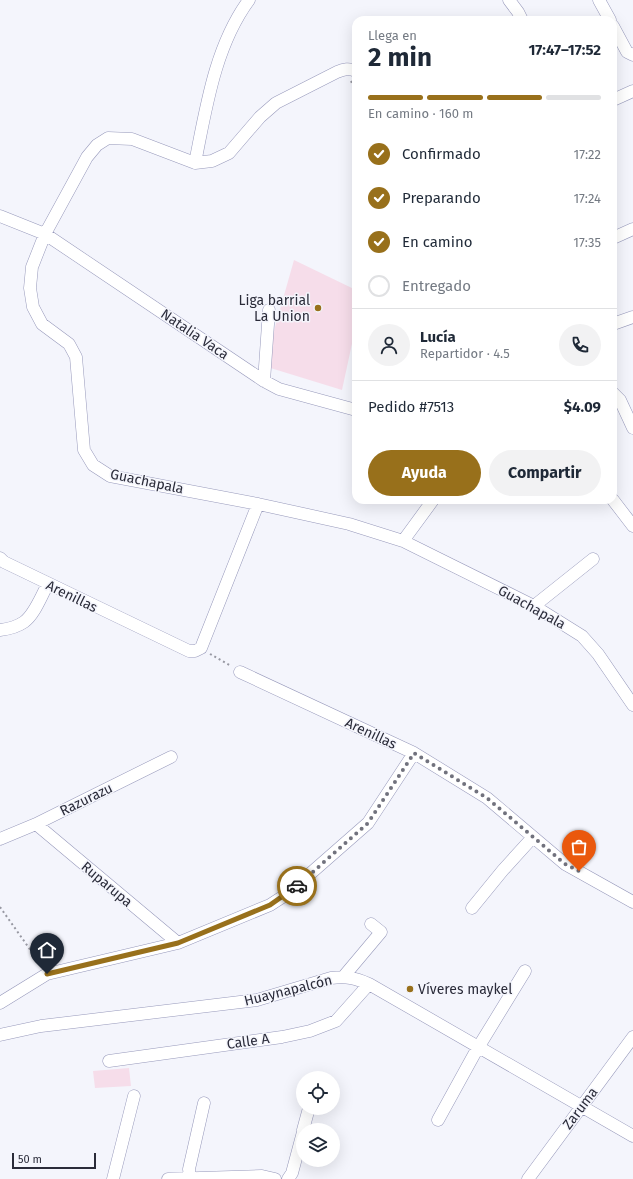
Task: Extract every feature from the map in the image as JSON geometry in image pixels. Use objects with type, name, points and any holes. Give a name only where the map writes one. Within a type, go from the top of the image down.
[{"type":"street","points":[[249,0],[238,14],[220,58],[210,89],[194,163],[212,161],[229,153],[260,117],[276,103],[337,72],[345,69],[352,69]]},
{"type":"street","points":[[509,0],[520,16]]},
{"type":"street","points":[[599,0],[608,16]]},
{"type":"street","points":[[617,33],[627,52],[633,55]]},
{"type":"street","points":[[617,98],[633,90]]},
{"type":"street","name":"Guachapala","points":[[194,163],[132,139],[108,138],[97,144],[86,157],[45,234],[32,267],[30,288],[33,307],[42,324],[69,344],[76,357],[84,450],[93,465],[110,476],[258,504],[349,524],[403,541],[534,606],[582,636],[598,654],[633,705]]},
{"type":"street","name":"Natalia Vaca","points":[[0,216],[45,234],[264,381],[279,389],[352,409]]},
{"type":"street","points":[[617,236],[633,229]]},
{"type":"street","points":[[264,381],[269,310]]},
{"type":"street","points":[[617,323],[633,317]]},
{"type":"street","points":[[617,397],[620,400],[633,428]]},
{"type":"street","points":[[201,648],[258,504]]},
{"type":"street","points":[[403,541],[430,504]]},
{"type":"street","points":[[616,504],[633,526]]},
{"type":"street","name":"Arenillas","points":[[0,558],[4,562],[48,584],[188,651],[195,651],[201,648]]},
{"type":"street","points":[[534,606],[593,559]]},
{"type":"street","points":[[0,630],[11,628],[24,622],[33,613],[48,584]]},
{"type":"street","name":"Arenillas","points":[[240,672],[414,753],[487,798],[565,864],[633,902]]},
{"type":"street","points":[[0,1003],[47,974],[178,943],[270,905],[287,894],[368,823],[414,753]]},
{"type":"street","name":"Razurazu","points":[[0,839],[36,824],[171,757]]},
{"type":"street","name":"Ruparupa","points":[[36,824],[178,943]]},
{"type":"street","points":[[472,908],[503,870],[533,837]]},
{"type":"street","points":[[344,976],[381,932],[371,924]]},
{"type":"street","points":[[438,1120],[478,1048],[525,971]]},
{"type":"street","name":"Huaynapalcón","points":[[0,1035],[41,1026],[257,1000],[331,978],[344,976],[356,978],[369,984],[633,1136]]},
{"type":"street","name":"Calle A","points":[[109,1061],[282,1037],[310,1031],[336,1021],[369,984]]},
{"type":"street","name":"Zaruma","points":[[528,1179],[633,1037]]},
{"type":"street","points":[[113,1179],[134,1096]]},
{"type":"street","points":[[190,1177],[190,1169],[204,1103]]},
{"type":"street","points":[[288,1179],[292,1173],[296,1158]]},
{"type":"street","points":[[168,1179],[190,1177],[262,1176],[275,1179]]},
{"type":"path","points":[[201,648],[240,672]]},
{"type":"path","points":[[0,907],[47,974]]},
{"type":"shaded area","name":"Liga barrial La Union","points":[[294,260],[352,288],[352,344],[342,390],[264,366]]},
{"type":"shaded area","points":[[129,1068],[131,1086],[95,1088],[93,1071]]},
{"type":"way so far","points":[[297,886],[368,823],[414,753],[487,798],[565,864],[579,871]]},
{"type":"place","name":"Liga barrial La Union","points":[[318,308]]},
{"type":"place","name":"Víveres maykel","points":[[410,989]]},
{"type":"route","points":[[47,974],[178,943],[270,905],[297,886]]}]
